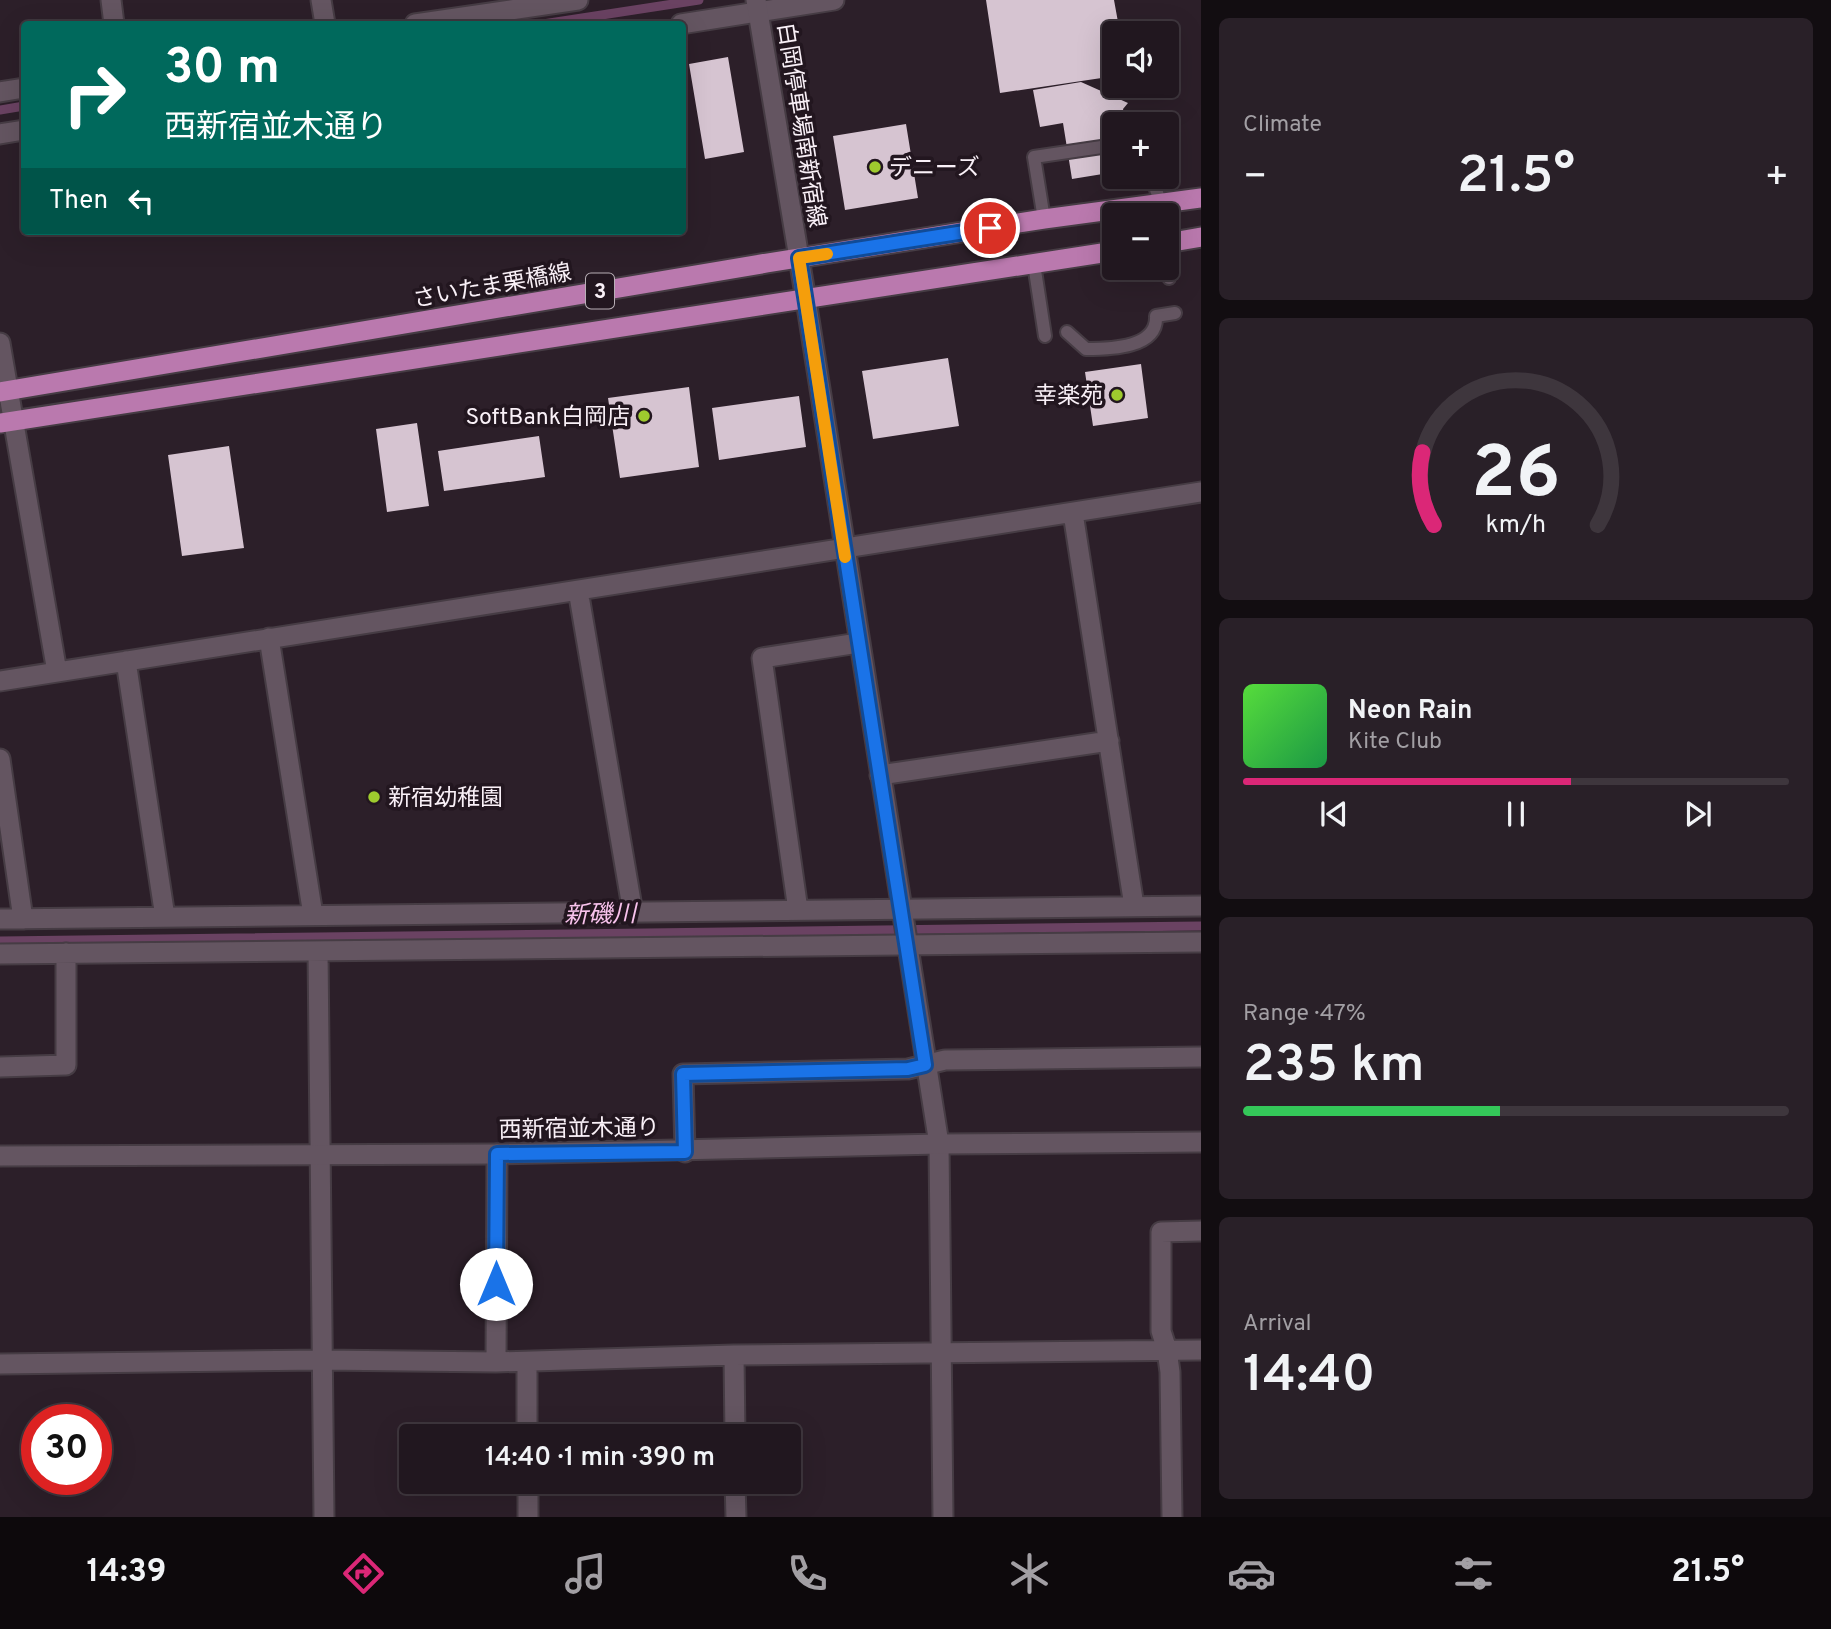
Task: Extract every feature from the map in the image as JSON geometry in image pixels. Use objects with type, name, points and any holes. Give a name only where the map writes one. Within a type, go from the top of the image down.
[{"type":"main road","name":"さいたま栗橋線","points":[[3,392],[799,258],[1044,219],[1201,198]]},
{"type":"main road","points":[[1179,241],[1201,237]]},
{"type":"main road","name":"3","points":[[6,422],[1102,253]]},
{"type":"street","points":[[111,0],[114,21]]},
{"type":"street","points":[[321,0],[324,21]]},
{"type":"street","points":[[433,21],[533,4],[578,0]]},
{"type":"street","points":[[686,23],[757,6],[834,0]]},
{"type":"street","name":"白岡停車場南新宿線","points":[[757,6],[939,1144],[943,1517]]},
{"type":"street","points":[[0,92],[21,88]]},
{"type":"street","points":[[0,134],[21,130]]},
{"type":"street","points":[[0,343],[6,422],[57,672]]},
{"type":"street","points":[[0,681],[1201,492]]},
{"type":"street","points":[[1073,513],[1134,906]]},
{"type":"street","points":[[578,590],[633,912]]},
{"type":"street","points":[[269,638],[313,915]]},
{"type":"street","points":[[798,910],[762,658],[858,643]]},
{"type":"street","points":[[126,661],[165,916]]},
{"type":"street","points":[[880,775],[1109,741]]},
{"type":"street","points":[[0,759],[23,919]]},
{"type":"street","points":[[0,919],[798,910],[903,912],[1201,905]]},
{"type":"street","points":[[0,954],[908,942],[1201,942]]},
{"type":"street","points":[[318,951],[324,1517]]},
{"type":"street","points":[[0,1067],[66,1065],[66,953]]},
{"type":"street","points":[[685,1152],[683,1074],[908,1069],[945,1060],[1201,1057]]},
{"type":"street","name":"西新宿並木通り","points":[[0,1156],[685,1152],[939,1144],[1201,1142]]},
{"type":"street","points":[[496,1363],[497,1154]]},
{"type":"street","points":[[1172,1517],[1167,1350],[1161,1331],[1161,1232],[1201,1231]]},
{"type":"street","points":[[0,1364],[322,1360],[496,1363],[734,1355],[1201,1350]]},
{"type":"street","points":[[734,1355],[735,1424]]},
{"type":"street","points":[[527,1362],[527,1424]]},
{"type":"street","points":[[528,1494],[528,1517]]},
{"type":"street","points":[[735,1494],[736,1517]]},
{"type":"lane","points":[[1044,219],[1034,157],[1102,147]]},
{"type":"lane","points":[[1156,189],[1160,202]]},
{"type":"lane","points":[[1034,264],[1045,336]]},
{"type":"lane","points":[[1067,332],[1086,349],[1110,347],[1152,336],[1157,326],[1156,316],[1175,313]]},
{"type":"building","points":[[986,0],[1114,0],[1118,21],[1102,21],[1102,78],[1000,93]]},
{"type":"building","points":[[728,57],[744,152],[705,159],[689,64]]},
{"type":"building","points":[[1081,82],[1102,91],[1102,98],[1117,98],[1128,103],[1124,112],[1102,112],[1102,174],[1072,179],[1063,123],[1040,127],[1033,90]]},
{"type":"building","name":"デニーズ","points":[[906,124],[918,198],[845,210],[833,136]]},
{"type":"building","points":[[948,358],[959,426],[873,439],[862,371]]},
{"type":"building","name":"幸楽苑","points":[[1141,364],[1148,418],[1093,426],[1085,372]]},
{"type":"building","points":[[689,387],[699,467],[620,478],[608,398]]},
{"type":"building","points":[[799,396],[806,447],[719,460],[712,408]]},
{"type":"building","points":[[417,423],[429,506],[387,512],[376,429]]},
{"type":"building","points":[[539,436],[545,477],[444,491],[438,451]]},
{"type":"building","points":[[229,446],[244,548],[182,556],[168,455]]},
{"type":"waterway","points":[[562,21],[699,0]]},
{"type":"waterway","points":[[0,110],[21,106]]},
{"type":"waterway","name":"新磯川","points":[[0,941],[1201,926]]},
{"type":"slow traffic","points":[[827,254],[799,258],[845,557]]},
{"type":"place","name":"デニーズ","points":[[875,167]]},
{"type":"place","name":"幸楽苑","points":[[1117,395]]},
{"type":"place","name":"SoftBank白岡店","points":[[644,416]]},
{"type":"place","name":"新宿幼稚園","points":[[374,797]]},
{"type":"route","points":[[496,1284],[497,1154],[685,1152],[683,1074],[908,1069],[925,1065],[799,258],[990,228]]}]
